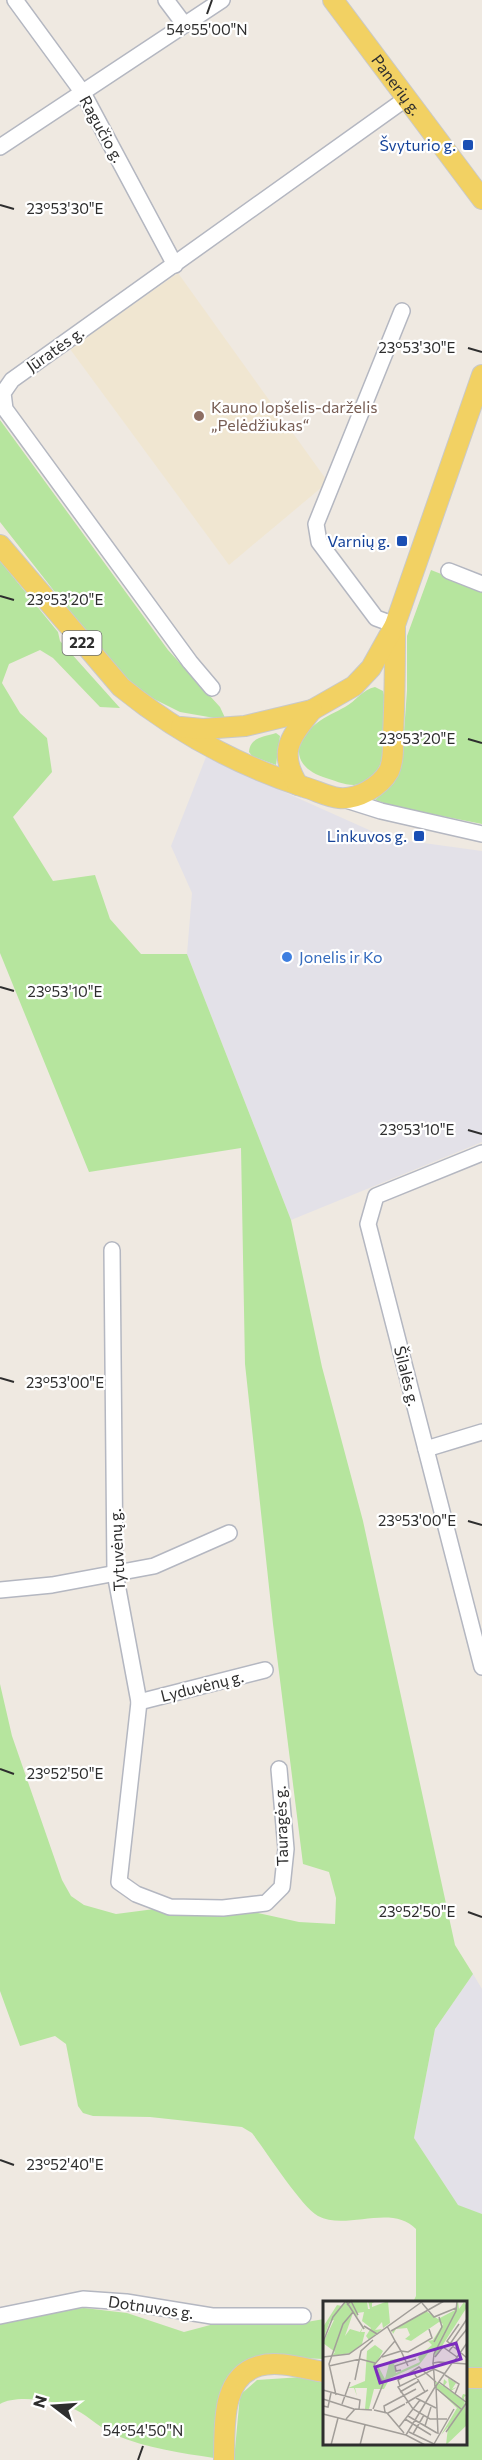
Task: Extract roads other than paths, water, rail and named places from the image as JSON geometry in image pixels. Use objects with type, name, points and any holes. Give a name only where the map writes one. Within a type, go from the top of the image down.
[{"type":"main road","name":"Panerių g.","points":[[333,0],[482,199]]},
{"type":"main road","points":[[354,686],[371,668],[395,625],[482,375]]},
{"type":"main road","name":"222","points":[[0,545],[121,687],[178,727],[227,755],[298,784],[340,798]]},
{"type":"main road","points":[[340,798],[369,790],[388,772],[392,761],[395,625]]},
{"type":"main road","points":[[178,727],[203,729],[245,726],[312,710],[366,681],[380,682],[390,692],[395,703]]},
{"type":"main road","points":[[298,784],[289,769],[287,758],[289,742],[312,710]]},
{"type":"main road","points":[[224,2460],[226,2410],[236,2381],[258,2366],[272,2364],[323,2372]]},
{"type":"street","name":"Ragučio g.","points":[[15,0],[83,93],[175,265]]},
{"type":"street","points":[[166,0],[184,24]]},
{"type":"street","points":[[0,147],[222,0]]},
{"type":"street","name":"Jūratės g.","points":[[212,688],[190,662],[5,409],[3,393],[12,380],[407,98]]},
{"type":"street","points":[[395,625],[376,618],[319,542],[316,524],[402,311]]},
{"type":"street","points":[[449,571],[482,584]]},
{"type":"street","name":"222","points":[[340,798],[381,811],[482,834]]},
{"type":"street","name":"Šilalės g.","points":[[482,1153],[376,1196],[368,1224],[482,1667]]},
{"type":"street","name":"Tytuvėnų g.","points":[[112,1250],[115,1573],[139,1702],[119,1882]]},
{"type":"street","points":[[426,1449],[482,1432]]},
{"type":"street","points":[[0,1590],[43,1586],[154,1566],[229,1533]]},
{"type":"street","name":"Lyduvėnų g.","points":[[139,1702],[265,1670]]},
{"type":"street","name":"Tauragės g.","points":[[119,1882],[136,1893],[170,1907],[223,1908],[266,1903],[282,1887],[286,1849],[279,1769]]},
{"type":"street","name":"Dotnuvos g.","points":[[0,2316],[83,2299],[126,2302],[212,2316],[303,2316]]},
{"type":"place","name":"Švyturio g.","points":[[468,145]]},
{"type":"place","name":"Kauno lopšelis-darželis „Pelėdžiukas“","points":[[199,416]]},
{"type":"place","name":"Varnių g.","points":[[402,541]]},
{"type":"place","name":"Linkuvos g.","points":[[419,836]]},
{"type":"place","name":"Jonelis ir Ko","points":[[287,957]]}]
